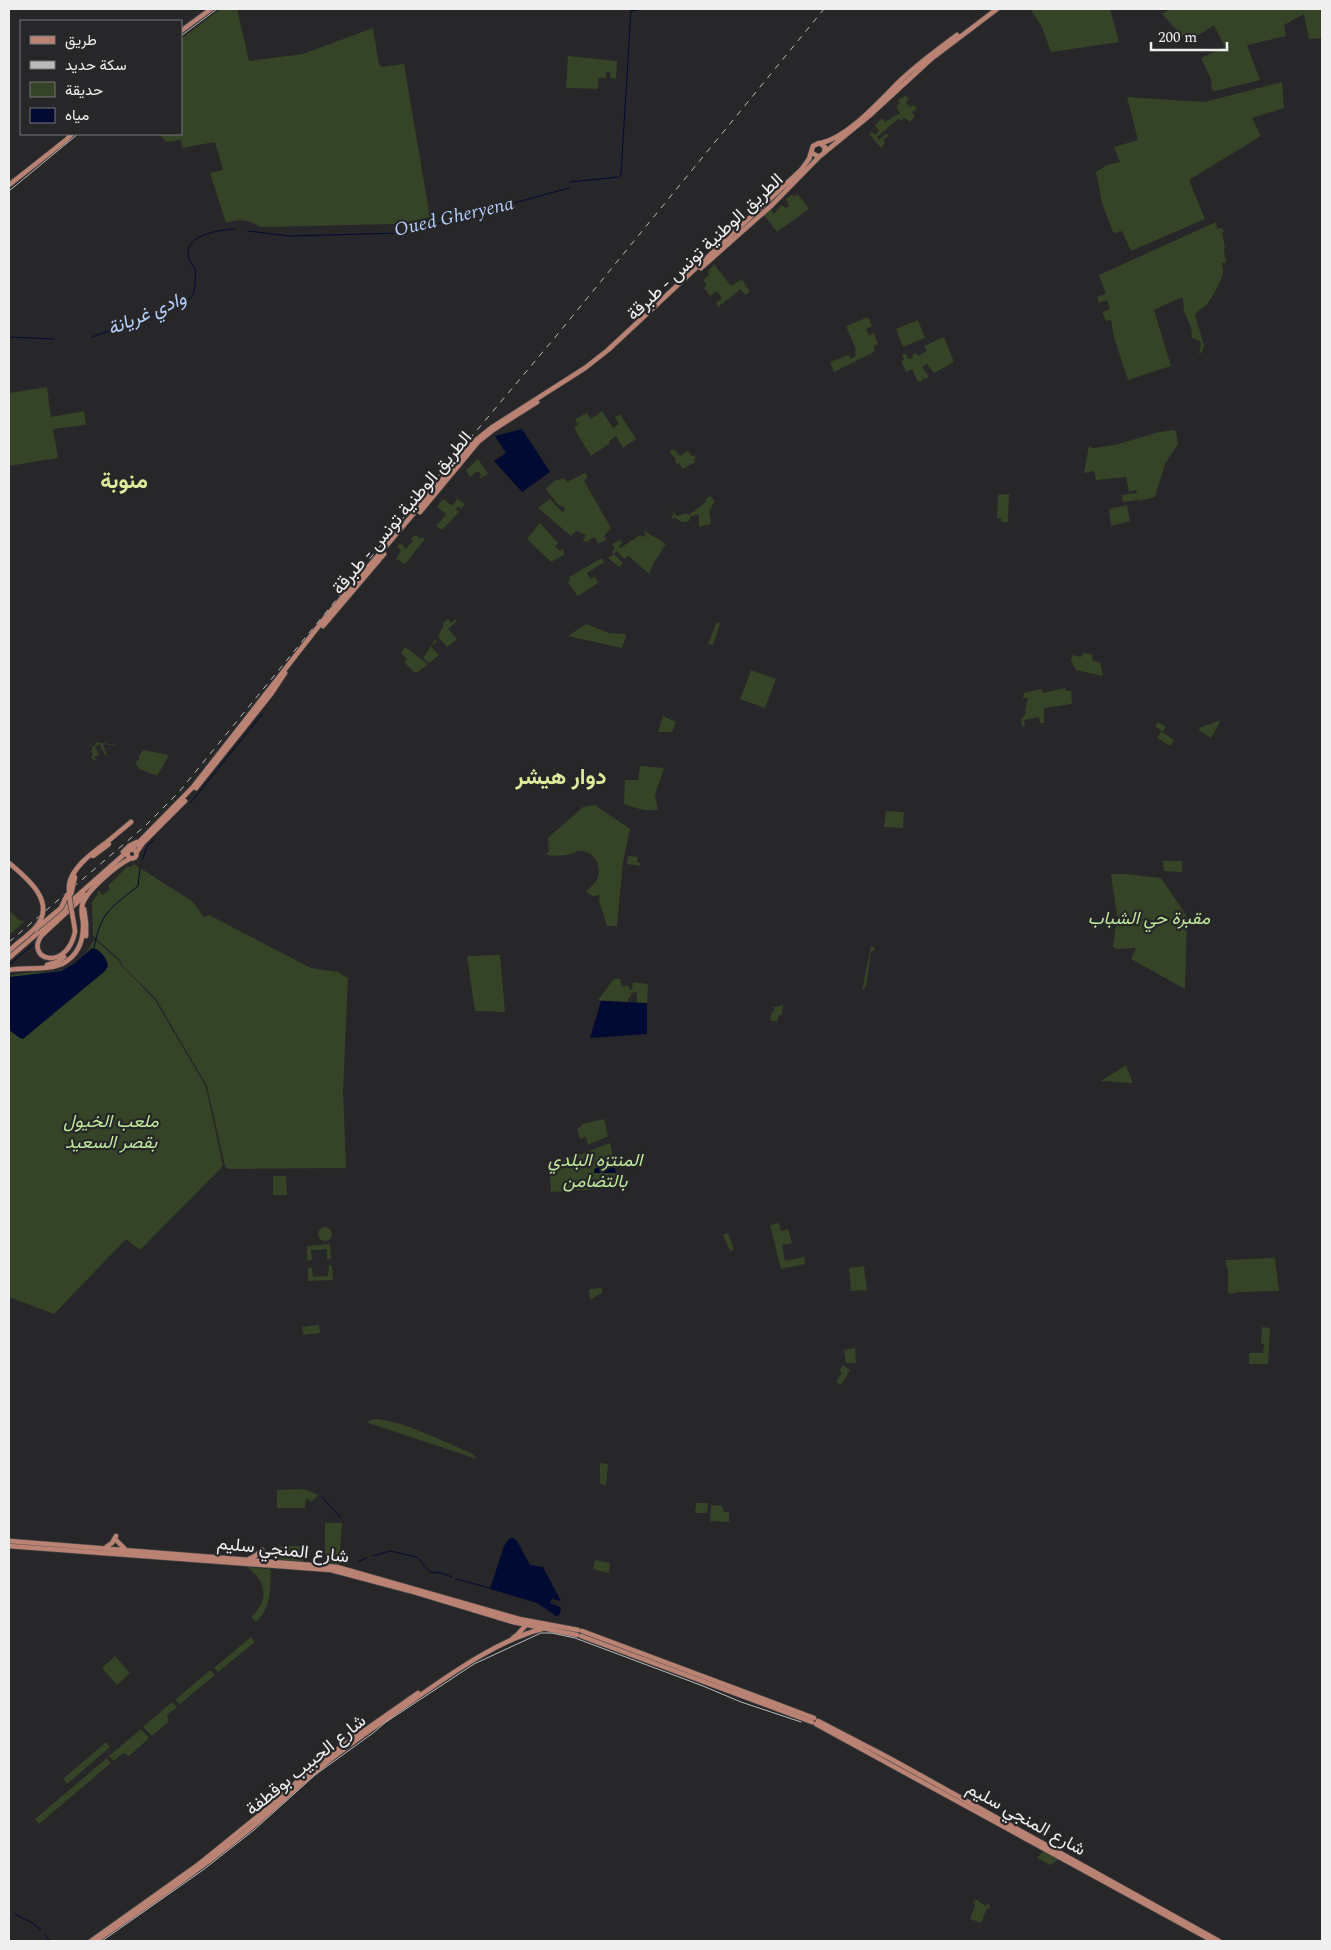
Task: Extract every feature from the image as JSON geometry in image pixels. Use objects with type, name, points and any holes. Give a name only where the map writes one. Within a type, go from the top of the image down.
[{"type":"main road","points":[[182,28],[206,9]]},
{"type":"main road","points":[[182,28],[211,9]]},
{"type":"main road","points":[[821,144],[825,147],[822,155],[815,156],[812,152],[813,146],[832,141],[848,130],[929,56],[992,9]]},
{"type":"main road","name":"الطريق الوطنية تونس - طبرقة","points":[[131,858],[134,857],[143,843],[194,790],[311,640],[478,442],[493,430],[582,374],[610,352],[772,205],[822,155],[863,121],[931,59],[997,9]]},
{"type":"main road","points":[[9,184],[72,135]]},
{"type":"main road","name":"الطريق الوطنية تونس - طبرقة","points":[[9,956],[56,917],[67,905],[130,850],[193,787],[325,618],[476,440],[491,428],[585,368],[608,350],[801,170],[812,152]]},
{"type":"main road","points":[[227,750],[236,744]]},
{"type":"main road","points":[[9,970],[47,965],[58,962],[64,957],[72,947],[76,932],[72,883],[89,860],[131,822]]},
{"type":"main road","points":[[9,956],[23,941],[62,908],[68,886],[83,862],[125,832]]},
{"type":"main road","points":[[113,864],[126,848],[144,837]]},
{"type":"main road","points":[[68,886],[76,932],[70,946],[61,956],[48,958],[42,955],[38,949],[38,941],[42,935],[94,888],[104,878],[131,858],[127,855],[130,850],[136,853]]},
{"type":"main road","points":[[9,863],[37,890],[43,908],[41,918],[36,926],[9,950]]},
{"type":"main road","points":[[9,970],[54,967],[69,959],[84,941],[86,935],[85,903],[104,878]]},
{"type":"main road","points":[[79,948],[83,934],[82,906],[94,888]]},
{"type":"main road","points":[[56,917],[39,934],[35,947],[40,957],[47,961],[54,961],[64,957]]},
{"type":"main road","points":[[103,1548],[112,1543],[116,1538],[126,1550]]},
{"type":"main road","name":"شارع المنجي سليم","points":[[9,1541],[331,1566],[352,1570],[519,1619],[545,1629],[579,1633]]},
{"type":"main road","name":"شارع المنجي سليم","points":[[9,1546],[331,1570],[382,1583],[513,1622],[579,1633],[815,1721],[897,1763],[1219,1941]]},
{"type":"main road","points":[[247,1559],[255,1556],[262,1549],[265,1556],[272,1562]]},
{"type":"main road","points":[[513,1622],[518,1629],[517,1637]]},
{"type":"main road","name":"شارع الحبيب بوقطفة","points":[[96,1941],[202,1867],[269,1813],[321,1767],[377,1725],[452,1673],[517,1637],[527,1623]]},
{"type":"main road","name":"شارع الحبيب بوقطفة","points":[[91,1941],[199,1864],[267,1809],[318,1763],[375,1722],[481,1652],[517,1637],[545,1629]]},
{"type":"main road","name":"شارع المنجي سليم","points":[[815,1721],[1213,1941]]},
{"type":"green space","points":[[220,9],[237,9],[249,61],[303,54],[373,28],[379,65],[382,67],[404,64],[430,217],[397,224],[260,227],[244,220],[226,223],[210,173],[223,170],[215,142],[182,148],[181,140],[166,142],[160,135],[182,135],[182,38]]},
{"type":"green space","points":[[1030,9],[1110,9],[1119,42],[1051,52],[1041,25]]},
{"type":"green space","points":[[1170,9],[1322,9],[1322,38],[1309,39],[1304,14],[1284,25],[1286,36],[1247,45],[1260,80],[1215,91],[1212,90],[1211,79],[1201,58],[1225,47],[1214,25],[1188,42],[1162,14]]},
{"type":"green space","points":[[568,56],[617,61],[616,79],[610,78],[610,72],[606,72],[606,78],[598,78],[598,89],[566,88]]},
{"type":"green space","points":[[1282,82],[1284,108],[1252,118],[1261,136],[1189,180],[1205,219],[1131,251],[1122,231],[1113,232],[1102,203],[1096,172],[1107,165],[1120,162],[1114,147],[1138,140],[1127,97],[1204,102]]},
{"type":"green space","points":[[905,96],[909,98],[906,103],[910,107],[914,105],[917,109],[912,112],[915,116],[910,122],[905,118],[898,119],[877,137],[879,140],[886,134],[889,135],[883,140],[885,143],[881,148],[869,134],[872,132],[875,135],[879,131],[875,125],[882,118],[885,122],[900,113],[896,107],[900,103],[898,100]]},
{"type":"green space","points":[[798,194],[809,209],[777,232],[764,215],[770,209],[774,214],[781,205],[786,208],[789,206],[786,199],[791,195]]},
{"type":"green space","points":[[1216,222],[1217,229],[1222,228],[1224,232],[1222,233],[1226,263],[1222,263],[1222,274],[1211,298],[1195,315],[1204,345],[1202,352],[1199,354],[1200,341],[1192,338],[1191,327],[1184,312],[1183,298],[1180,298],[1154,310],[1171,366],[1128,380],[1114,337],[1111,320],[1106,321],[1102,312],[1110,309],[1107,300],[1099,303],[1097,297],[1106,294],[1099,275]]},
{"type":"green space","points":[[713,263],[731,286],[742,279],[750,292],[745,295],[741,289],[718,307],[716,303],[722,298],[717,291],[710,296],[704,288],[707,285],[703,280],[709,275],[708,271],[713,266]]},
{"type":"green space","points":[[868,317],[872,326],[866,329],[869,335],[874,333],[878,344],[874,346],[874,352],[834,372],[830,362],[849,355],[850,359],[856,356],[856,350],[846,326]]},
{"type":"green space","points":[[918,320],[925,338],[903,347],[896,329]]},
{"type":"green space","points":[[944,337],[954,362],[934,373],[927,364],[922,367],[929,376],[926,379],[922,377],[923,380],[918,382],[912,369],[906,372],[901,361],[904,360],[902,355],[906,354],[908,359],[913,358],[912,355],[916,353],[918,356],[927,351],[924,346]]},
{"type":"green space","points":[[47,387],[51,417],[84,411],[86,425],[53,429],[58,458],[9,466],[9,393]]},
{"type":"green space","points":[[602,411],[613,428],[619,424],[615,417],[620,414],[636,439],[623,448],[616,436],[609,441],[610,443],[591,456],[574,428],[578,425],[575,419],[587,413],[591,419]]},
{"type":"green space","points":[[1174,430],[1178,444],[1165,464],[1155,497],[1139,501],[1137,494],[1138,500],[1123,502],[1122,495],[1137,493],[1136,490],[1129,492],[1126,477],[1096,480],[1094,471],[1084,473],[1089,446],[1093,448],[1115,445],[1159,432]]},
{"type":"green space","points":[[674,449],[680,456],[688,451],[696,458],[694,459],[695,462],[683,469],[679,463],[677,465],[676,459],[669,452]]},
{"type":"green space","points":[[478,459],[488,474],[479,479],[481,475],[478,471],[470,477],[466,470]]},
{"type":"green space","points":[[585,473],[588,477],[584,481],[611,528],[604,536],[606,540],[598,544],[595,537],[589,540],[590,542],[585,541],[582,543],[586,535],[576,531],[571,536],[538,508],[550,499],[562,512],[565,510],[564,507],[558,505],[546,489],[554,481],[564,478],[567,482]]},
{"type":"green space","points":[[1009,494],[1008,522],[1001,522],[1001,518],[997,518],[998,495]]},
{"type":"green space","points":[[710,496],[715,501],[709,511],[711,524],[699,527],[699,515],[691,516],[689,521],[685,522],[671,517],[674,514],[667,505],[677,516],[686,513],[689,515],[706,502],[705,500]]},
{"type":"green space","points":[[443,499],[452,506],[457,499],[465,504],[461,509],[458,506],[456,509],[459,512],[442,530],[436,526],[446,514],[437,507]]},
{"type":"green space","points":[[1127,505],[1130,521],[1111,526],[1109,509]]},
{"type":"green space","points":[[540,523],[558,543],[555,547],[560,551],[563,548],[564,555],[551,562],[527,539]]},
{"type":"green space","points":[[643,530],[666,544],[649,574],[629,556],[624,559],[617,551],[614,554],[623,563],[619,567],[608,558],[613,555],[612,551],[615,548],[612,544],[620,540],[622,543],[619,546],[620,548],[640,535],[643,537],[646,535]]},
{"type":"green space","points":[[416,535],[420,539],[422,537],[425,539],[405,564],[396,559],[401,551],[397,547],[400,543],[406,549],[413,540],[411,538]]},
{"type":"green space","points":[[602,558],[604,562],[587,573],[590,579],[595,577],[598,583],[578,596],[567,582],[570,581],[569,577]]},
{"type":"green space","points":[[448,619],[451,623],[456,619],[457,621],[448,629],[457,639],[447,647],[438,636],[443,623]]},
{"type":"green space","points":[[717,622],[720,623],[713,645],[708,644]]},
{"type":"green space","points":[[586,624],[609,633],[625,634],[626,637],[622,648],[568,636]]},
{"type":"green space","points":[[435,640],[438,641],[432,645],[432,648],[439,655],[429,663],[423,658]]},
{"type":"green space","points":[[405,647],[428,664],[418,672],[414,672],[404,662],[407,659],[401,653]]},
{"type":"green space","points":[[1083,653],[1092,654],[1093,661],[1100,662],[1103,676],[1076,670],[1071,661],[1072,655],[1081,657]]},
{"type":"green space","points":[[751,670],[776,679],[765,708],[740,699]]},
{"type":"green space","points":[[1065,688],[1066,691],[1071,691],[1072,704],[1044,708],[1044,723],[1040,723],[1039,717],[1024,720],[1025,726],[1022,727],[1021,720],[1026,713],[1025,709],[1028,698],[1023,698],[1024,693],[1041,689],[1043,693]]},
{"type":"green space","points":[[663,716],[676,722],[672,732],[658,732]]},
{"type":"green space","points":[[1221,720],[1211,738],[1200,731],[1199,728]]},
{"type":"green space","points":[[1158,722],[1166,727],[1162,732],[1174,740],[1170,746],[1157,738],[1162,731],[1155,726]]},
{"type":"green space","points":[[96,742],[116,746],[103,745],[106,756],[99,744],[95,747],[99,755],[94,757],[96,760],[94,761],[91,756],[93,755],[91,750]]},
{"type":"green space","points":[[143,750],[169,755],[157,776],[139,769],[135,762],[139,760]]},
{"type":"green space","points":[[640,766],[664,768],[655,795],[658,810],[643,810],[624,804],[625,780],[638,780]]},
{"type":"green space","points":[[595,805],[630,829],[623,862],[617,926],[607,926],[599,901],[600,895],[593,896],[586,892],[596,881],[599,872],[598,864],[593,856],[577,850],[568,855],[546,855],[549,852],[548,838],[583,807]]},
{"type":"green space","points":[[886,811],[904,812],[903,828],[884,827]]},
{"type":"green space","points":[[628,856],[638,857],[637,862],[640,863],[640,866],[627,864]]},
{"type":"green space","points":[[1163,861],[1182,861],[1182,872],[1164,871]]},
{"type":"green space","points":[[134,864],[193,902],[204,917],[209,915],[311,968],[338,972],[348,978],[343,1091],[346,1168],[228,1169],[225,1166],[207,1086],[156,999],[123,966],[120,960],[93,936],[92,902],[97,893],[99,891],[103,895],[110,889],[108,886],[128,866],[130,867]]},
{"type":"green space","name":"مقبرة حي الشباب","points":[[1111,874],[1161,878],[1184,912],[1187,919],[1185,989],[1131,959],[1136,948],[1117,949],[1113,947],[1117,916]]},
{"type":"green space","points":[[9,910],[20,921],[24,922],[9,935]]},
{"type":"green space","name":"ملعب الخيول بقصر السعيد","points":[[94,939],[119,961],[155,1000],[206,1087],[223,1166],[140,1250],[126,1239],[54,1314],[9,1297],[9,976],[23,973],[57,971],[67,968],[76,963],[85,954]]},
{"type":"green space","points":[[871,946],[876,949],[871,952],[866,986],[862,991]]},
{"type":"green space","points":[[500,955],[505,1012],[475,1011],[467,956]]},
{"type":"green space","points":[[614,979],[620,979],[622,987],[628,985],[630,990],[632,989],[633,982],[648,984],[647,1003],[637,1003],[637,992],[631,993],[628,1002],[598,1000]]},
{"type":"green space","points":[[783,1005],[782,1015],[779,1015],[777,1022],[770,1020],[772,1012],[774,1012],[774,1008],[771,1008]]},
{"type":"green space","points":[[1126,1065],[1133,1083],[1101,1081]]},
{"type":"green space","points":[[604,1119],[608,1136],[588,1145],[586,1137],[580,1139],[577,1129],[582,1124]]},
{"type":"green space","name":"المنتزه البلدي بالتضامن","points":[[610,1143],[619,1184],[617,1188],[551,1192],[549,1168],[552,1165]]},
{"type":"green space","points":[[273,1176],[286,1176],[287,1195],[273,1195]]},
{"type":"green space","points":[[779,1223],[781,1231],[788,1229],[792,1243],[782,1245],[785,1261],[804,1257],[805,1264],[781,1269],[770,1225]]},
{"type":"green space","points":[[325,1227],[330,1229],[332,1234],[330,1239],[325,1241],[320,1239],[318,1234],[320,1229]]},
{"type":"green space","points":[[728,1233],[734,1250],[730,1251],[723,1235]]},
{"type":"green space","points":[[330,1244],[331,1259],[327,1259],[327,1249],[311,1250],[312,1260],[307,1261],[307,1246]]},
{"type":"green space","points":[[1275,1258],[1279,1291],[1228,1293],[1228,1268],[1226,1267],[1226,1260]]},
{"type":"green space","points":[[329,1265],[332,1266],[333,1280],[308,1281],[308,1267],[312,1268],[313,1277],[328,1276]]},
{"type":"green space","points":[[864,1266],[867,1290],[851,1291],[849,1268]]},
{"type":"green space","points":[[602,1288],[602,1293],[590,1300],[589,1289]]},
{"type":"green space","points":[[319,1325],[320,1333],[303,1335],[302,1327]]},
{"type":"green space","points":[[1262,1327],[1270,1328],[1268,1364],[1249,1364],[1249,1353],[1263,1353],[1264,1344],[1261,1343]]},
{"type":"green space","points":[[855,1348],[856,1363],[846,1363],[844,1350]]},
{"type":"green space","points":[[843,1365],[850,1370],[841,1385],[836,1382],[842,1373],[839,1371]]},
{"type":"green space","points":[[375,1419],[398,1423],[424,1433],[473,1454],[477,1459],[366,1422]]},
{"type":"green space","points":[[600,1463],[608,1464],[606,1485],[600,1484]]},
{"type":"green space","points":[[304,1489],[318,1495],[311,1502],[306,1498],[305,1508],[277,1508],[277,1490]]},
{"type":"green space","points":[[696,1503],[708,1503],[707,1513],[695,1513]]},
{"type":"green space","points":[[711,1505],[722,1506],[724,1512],[729,1512],[729,1522],[710,1521]]},
{"type":"green space","points":[[325,1523],[342,1523],[339,1565],[325,1563]]},
{"type":"green space","points":[[279,1546],[301,1546],[303,1562],[279,1560]]},
{"type":"green space","points":[[595,1560],[610,1563],[609,1573],[593,1569]]},
{"type":"green space","points":[[247,1567],[269,1569],[271,1571],[267,1605],[265,1611],[256,1622],[251,1617],[261,1604],[263,1597],[262,1584]]},
{"type":"green space","points":[[251,1637],[255,1642],[218,1672],[214,1668]]},
{"type":"green space","points":[[115,1656],[130,1673],[117,1685],[102,1668]]},
{"type":"green space","points":[[210,1670],[215,1675],[180,1704],[175,1700]]},
{"type":"green space","points":[[172,1702],[177,1707],[167,1715],[168,1722],[152,1736],[143,1727]]},
{"type":"green space","points":[[141,1729],[149,1738],[129,1756],[123,1753],[114,1761],[109,1756]]},
{"type":"green space","points":[[106,1742],[110,1747],[67,1784],[63,1779]]},
{"type":"green space","points":[[107,1758],[111,1763],[39,1824],[35,1819]]},
{"type":"green space","points":[[1044,1850],[1059,1859],[1050,1865],[1037,1858]]},
{"type":"green space","points":[[975,1899],[986,1906],[987,1904],[990,1905],[981,1923],[970,1919]]},
{"type":"water","points":[[522,429],[550,472],[522,492],[494,461],[506,453],[495,436]]},
{"type":"water","points":[[92,948],[98,950],[105,957],[108,966],[105,971],[23,1039],[9,1030],[9,977],[61,971],[74,964]]},
{"type":"water","points":[[601,1001],[647,1003],[647,1034],[590,1038]]},
{"type":"water","points":[[614,1160],[616,1173],[594,1173],[596,1168]]},
{"type":"water","points":[[513,1538],[517,1541],[530,1565],[543,1567],[561,1601],[552,1599],[550,1603],[560,1607],[559,1615],[556,1616],[537,1603],[490,1589],[504,1546],[509,1539]]},
{"type":"waterway","name":"Oued Gheryena","points":[[570,182],[619,177],[621,175],[631,9]]},
{"type":"waterway","points":[[631,11],[642,9]]},
{"type":"waterway","name":"Oued Gheryena","points":[[248,231],[289,236],[404,233],[569,188]]},
{"type":"waterway","name":"وادي غريانة","points":[[92,337],[187,301],[192,296],[195,286],[195,269],[188,255],[192,242],[205,234],[235,229]]},
{"type":"waterway","name":"وادي غريانة","points":[[9,337],[54,339]]},
{"type":"waterway","points":[[191,802],[263,713]]},
{"type":"waterway","points":[[142,860],[147,847],[153,840]]},
{"type":"waterway","points":[[94,948],[100,926],[108,912],[138,886],[140,868]]},
{"type":"waterway","points":[[9,965],[33,945]]},
{"type":"waterway","points":[[322,1497],[341,1518]]},
{"type":"waterway","points":[[373,1556],[390,1551],[417,1557],[430,1572],[452,1577]]},
{"type":"waterway","points":[[359,1561],[367,1558]]},
{"type":"waterway","points":[[456,1579],[490,1588]]},
{"type":"waterway","points":[[15,1914],[31,1922],[41,1930]]},
{"type":"waterway","points":[[44,1934],[50,1941]]},
{"type":"tram line","points":[[182,35],[217,9]]},
{"type":"tram line","points":[[9,191],[77,135]]},
{"type":"tram line","points":[[102,1941],[203,1870],[254,1830],[315,1775],[386,1722],[474,1664],[541,1633],[552,1633],[575,1638],[741,1702],[801,1722]]},
{"type":"railway","points":[[9,942],[145,826],[179,792],[824,9]]},
{"type":"district","name":"منوبة","points":[[124,481]]},
{"type":"district","name":"دوار هيشر","points":[[561,777]]}]
